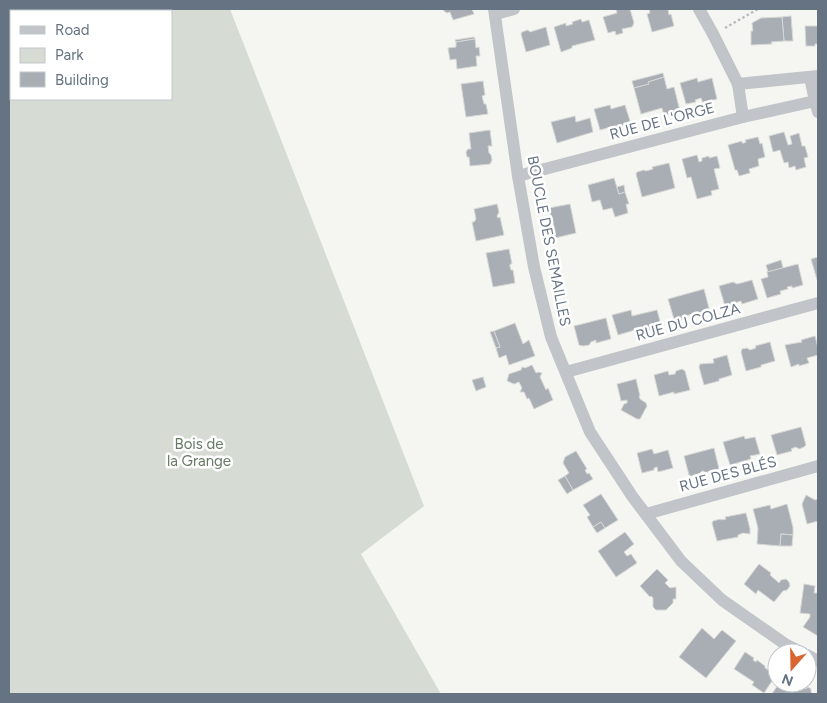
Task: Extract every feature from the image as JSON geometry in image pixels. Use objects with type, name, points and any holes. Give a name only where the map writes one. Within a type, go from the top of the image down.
[{"type":"street","points":[[495,11],[514,9]]},
{"type":"street","points":[[699,9],[738,84],[743,117]]},
{"type":"street","name":"BOUCLE DES SEMAILLES","points":[[495,11],[518,176],[534,268],[550,337],[590,432],[632,496],[681,560],[722,600],[785,643]]},
{"type":"street","points":[[738,84],[814,76],[816,106]]},
{"type":"street","name":"RUE DE L'ORGE","points":[[518,176],[743,117],[816,106]]},
{"type":"street","name":"RUE DU COLZA","points":[[566,372],[818,303]]},
{"type":"street","name":"RUE DES BLÉS","points":[[646,514],[818,466]]},
{"type":"path","points":[[713,34],[758,9]]},
{"type":"green space","name":"Bois de la Grange","points":[[9,9],[230,9],[424,506],[361,554],[441,694],[9,694]]},
{"type":"building","points":[[443,9],[472,9],[474,14],[453,20],[450,12],[447,13]]},
{"type":"building","points":[[630,9],[634,23],[632,27],[622,29],[623,33],[616,35],[615,31],[608,33],[603,17],[617,13],[616,10]]},
{"type":"building","points":[[649,9],[668,9],[674,26],[652,32],[647,14],[650,13]]},
{"type":"building","points":[[791,16],[793,41],[784,41],[782,17]]},
{"type":"building","points":[[782,17],[784,41],[771,42],[772,44],[751,45],[752,23],[761,18]]},
{"type":"building","points":[[581,19],[582,22],[589,20],[595,40],[572,46],[572,48],[561,52],[554,27],[566,23],[566,26],[573,24],[572,22]]},
{"type":"building","points":[[805,26],[818,26],[818,44],[815,44],[815,46],[806,46]]},
{"type":"building","points":[[546,27],[550,45],[526,52],[522,32],[528,30],[530,32]]},
{"type":"building","points":[[474,37],[475,39],[456,42],[455,40]]},
{"type":"building","points":[[475,39],[476,48],[479,47],[480,56],[476,56],[477,66],[457,69],[456,59],[450,60],[448,48],[456,47],[456,42]]},
{"type":"building","points":[[663,73],[664,77],[634,88],[632,81]]},
{"type":"building","points":[[664,77],[667,89],[674,87],[680,111],[664,116],[662,108],[641,114],[634,88]]},
{"type":"building","points":[[697,78],[698,82],[712,78],[717,99],[703,103],[701,98],[695,100],[696,102],[686,104],[680,83]]},
{"type":"building","points":[[483,81],[485,95],[482,96],[488,114],[466,117],[461,84]]},
{"type":"building","points":[[610,105],[611,109],[625,105],[631,124],[600,130],[594,109]]},
{"type":"building","points":[[575,116],[576,122],[590,118],[593,132],[557,143],[551,122]]},
{"type":"building","points":[[490,130],[492,146],[488,146],[492,160],[490,164],[470,166],[469,157],[467,157],[466,152],[468,149],[471,149],[469,133]]},
{"type":"building","points":[[784,132],[788,145],[792,144],[790,136],[799,133],[802,146],[805,146],[808,157],[804,158],[806,167],[796,170],[795,166],[789,168],[788,162],[784,163],[780,150],[773,152],[769,136]]},
{"type":"building","points":[[758,137],[760,144],[762,143],[765,157],[758,159],[759,166],[749,169],[750,173],[739,176],[737,170],[735,170],[728,145],[742,141],[744,143],[746,142],[745,140]]},
{"type":"building","points":[[697,155],[699,162],[702,161],[702,158],[717,156],[720,168],[714,169],[719,189],[711,191],[712,195],[697,199],[691,177],[687,178],[682,159]]},
{"type":"building","points":[[669,163],[675,188],[642,197],[637,172]]},
{"type":"building","points":[[614,178],[619,194],[625,192],[629,204],[626,204],[628,213],[615,217],[612,208],[603,210],[600,200],[592,202],[588,185]]},
{"type":"building","points":[[624,185],[625,192],[619,194],[617,187]]},
{"type":"building","points":[[497,204],[499,212],[497,216],[498,218],[500,217],[504,235],[476,241],[472,222],[476,219],[474,209]]},
{"type":"building","points":[[570,204],[576,233],[555,238],[549,208]]},
{"type":"building","points":[[509,249],[512,264],[510,264],[510,267],[513,270],[515,283],[493,287],[486,253]]},
{"type":"building","points":[[818,257],[818,280],[817,280],[811,259]]},
{"type":"building","points":[[781,260],[783,268],[768,272],[766,265]]},
{"type":"building","points":[[798,264],[803,285],[792,288],[792,286],[787,287],[788,289],[780,291],[781,294],[767,298],[761,279],[768,277],[767,272]]},
{"type":"building","points":[[752,280],[758,299],[742,304],[741,301],[725,306],[719,286]]},
{"type":"building","points":[[704,289],[710,312],[694,317],[693,314],[685,316],[683,320],[677,321],[674,319],[668,299]]},
{"type":"building","points":[[631,310],[632,316],[657,310],[662,328],[636,334],[635,330],[618,335],[612,315]]},
{"type":"building","points":[[606,318],[611,339],[596,343],[596,340],[589,345],[579,345],[574,326]]},
{"type":"building","points":[[515,323],[523,344],[529,340],[535,356],[509,365],[506,355],[499,358],[496,348],[500,347],[494,331]]},
{"type":"building","points":[[494,331],[500,347],[496,348],[490,332]]},
{"type":"building","points":[[815,336],[818,355],[807,358],[809,363],[791,367],[785,345],[802,342],[801,340]]},
{"type":"building","points":[[770,342],[775,361],[746,371],[741,352],[742,349],[747,348],[750,350],[756,348],[755,346]]},
{"type":"building","points":[[727,355],[732,375],[704,385],[699,367],[700,364],[714,363],[713,359]]},
{"type":"building","points":[[532,365],[536,373],[542,373],[540,377],[546,390],[548,388],[553,400],[534,409],[529,398],[527,399],[524,392],[520,392],[522,388],[519,382],[514,384],[507,381],[509,374],[521,370],[522,367],[525,368]]},
{"type":"building","points":[[682,369],[685,371],[690,390],[659,396],[654,375],[668,371],[669,375],[675,374],[676,371]]},
{"type":"building","points":[[483,377],[486,387],[476,391],[472,380]]},
{"type":"building","points":[[636,379],[640,399],[647,406],[640,419],[621,410],[624,404],[627,403],[627,400],[621,401],[617,384]]},
{"type":"building","points":[[801,427],[806,445],[777,455],[771,435]]},
{"type":"building","points":[[744,436],[745,439],[755,437],[760,454],[750,456],[751,459],[730,465],[723,442]]},
{"type":"building","points":[[714,448],[719,469],[689,475],[684,456]]},
{"type":"building","points":[[652,449],[654,454],[668,450],[673,468],[658,472],[657,467],[654,470],[642,473],[637,453]]},
{"type":"building","points":[[576,451],[587,469],[585,470],[587,474],[589,473],[593,479],[573,490],[565,476],[569,473],[563,463],[565,457]]},
{"type":"building","points":[[565,476],[573,490],[567,494],[558,480]]},
{"type":"building","points":[[601,494],[618,520],[605,528],[601,522],[593,527],[587,517],[590,515],[583,505]]},
{"type":"building","points":[[806,495],[815,500],[818,499],[818,521],[807,524],[802,504]]},
{"type":"building","points":[[787,504],[793,527],[793,535],[781,534],[780,546],[757,544],[758,528],[753,509],[770,505],[771,509]]},
{"type":"building","points":[[746,513],[750,534],[743,533],[738,535],[738,537],[717,541],[713,521]]},
{"type":"building","points":[[601,522],[605,528],[597,533],[593,527]]},
{"type":"building","points":[[625,532],[634,544],[624,552],[627,556],[631,554],[637,563],[616,577],[598,551]]},
{"type":"building","points":[[781,534],[793,535],[792,546],[780,546]]},
{"type":"building","points":[[759,564],[771,573],[770,575],[779,583],[781,580],[786,579],[789,582],[790,586],[787,590],[783,591],[774,602],[758,590],[756,594],[744,584]]},
{"type":"building","points":[[657,569],[668,580],[665,583],[670,588],[676,587],[676,599],[673,599],[673,603],[666,610],[656,610],[653,607],[653,598],[640,586]]},
{"type":"building","points":[[804,584],[815,586],[814,593],[818,593],[818,636],[803,627],[810,617],[810,614],[800,613]]},
{"type":"building","points":[[702,628],[714,639],[722,630],[736,641],[706,678],[679,657]]},
{"type":"building","points":[[745,652],[754,658],[753,660],[756,662],[757,660],[765,666],[767,669],[767,688],[764,693],[752,685],[754,682],[734,669]]},
{"type":"building","points":[[773,693],[812,693],[811,694]]}]
